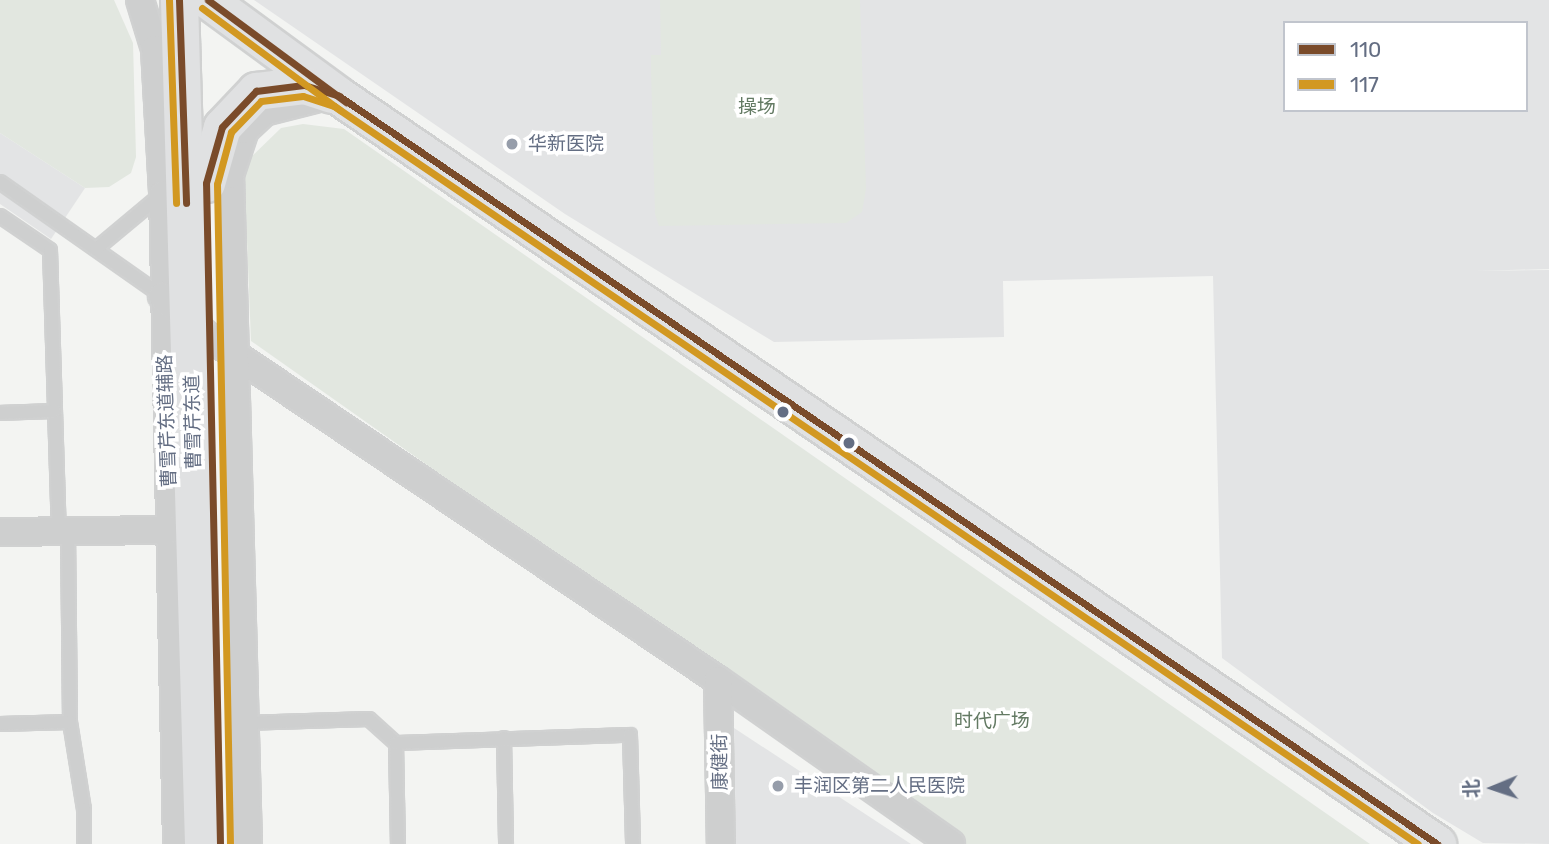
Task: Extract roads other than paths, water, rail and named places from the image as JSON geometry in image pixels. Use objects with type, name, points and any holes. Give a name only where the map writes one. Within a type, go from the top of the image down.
[{"type":"main road","name":"曹雪芹东道","points":[[179,0],[212,338],[203,844]]},
{"type":"main road","name":"曹雪芹东道","points":[[201,0],[212,338],[220,844]]},
{"type":"main road","points":[[208,0],[339,96],[1437,844]]},
{"type":"main road","points":[[206,183],[222,127],[256,91],[304,85],[339,96]]},
{"type":"street","name":"曹雪芹东道辅路","points":[[140,0],[155,49],[163,194],[162,296],[171,530],[177,844]]},
{"type":"street","points":[[248,844],[244,723],[212,338],[230,175],[235,150],[245,130],[264,112],[291,103],[339,96]]},
{"type":"street","points":[[162,296],[212,338],[718,680],[951,844]]},
{"type":"street","points":[[0,531],[171,530]]},
{"type":"street","name":"康健街","points":[[718,680],[721,844]]},
{"type":"lane","points":[[0,183],[162,296]]},
{"type":"lane","points":[[96,249],[163,194]]},
{"type":"lane","points":[[0,216],[50,250],[55,411],[71,722],[84,809],[84,844]]},
{"type":"lane","points":[[0,413],[55,411]]},
{"type":"lane","points":[[244,723],[369,719],[396,743],[629,735],[633,844]]},
{"type":"lane","points":[[0,724],[71,722]]},
{"type":"lane","points":[[504,738],[506,844]]},
{"type":"lane","points":[[396,743],[398,844]]},
{"type":"place","name":"华新医院","points":[[512,144]]},
{"type":"place","name":"丰润区第二人民医院","points":[[778,786]]},
{"type":"park label","name":"操场","points":[[757,107]]},
{"type":"park label","name":"时代广场","points":[[992,721]]}]
